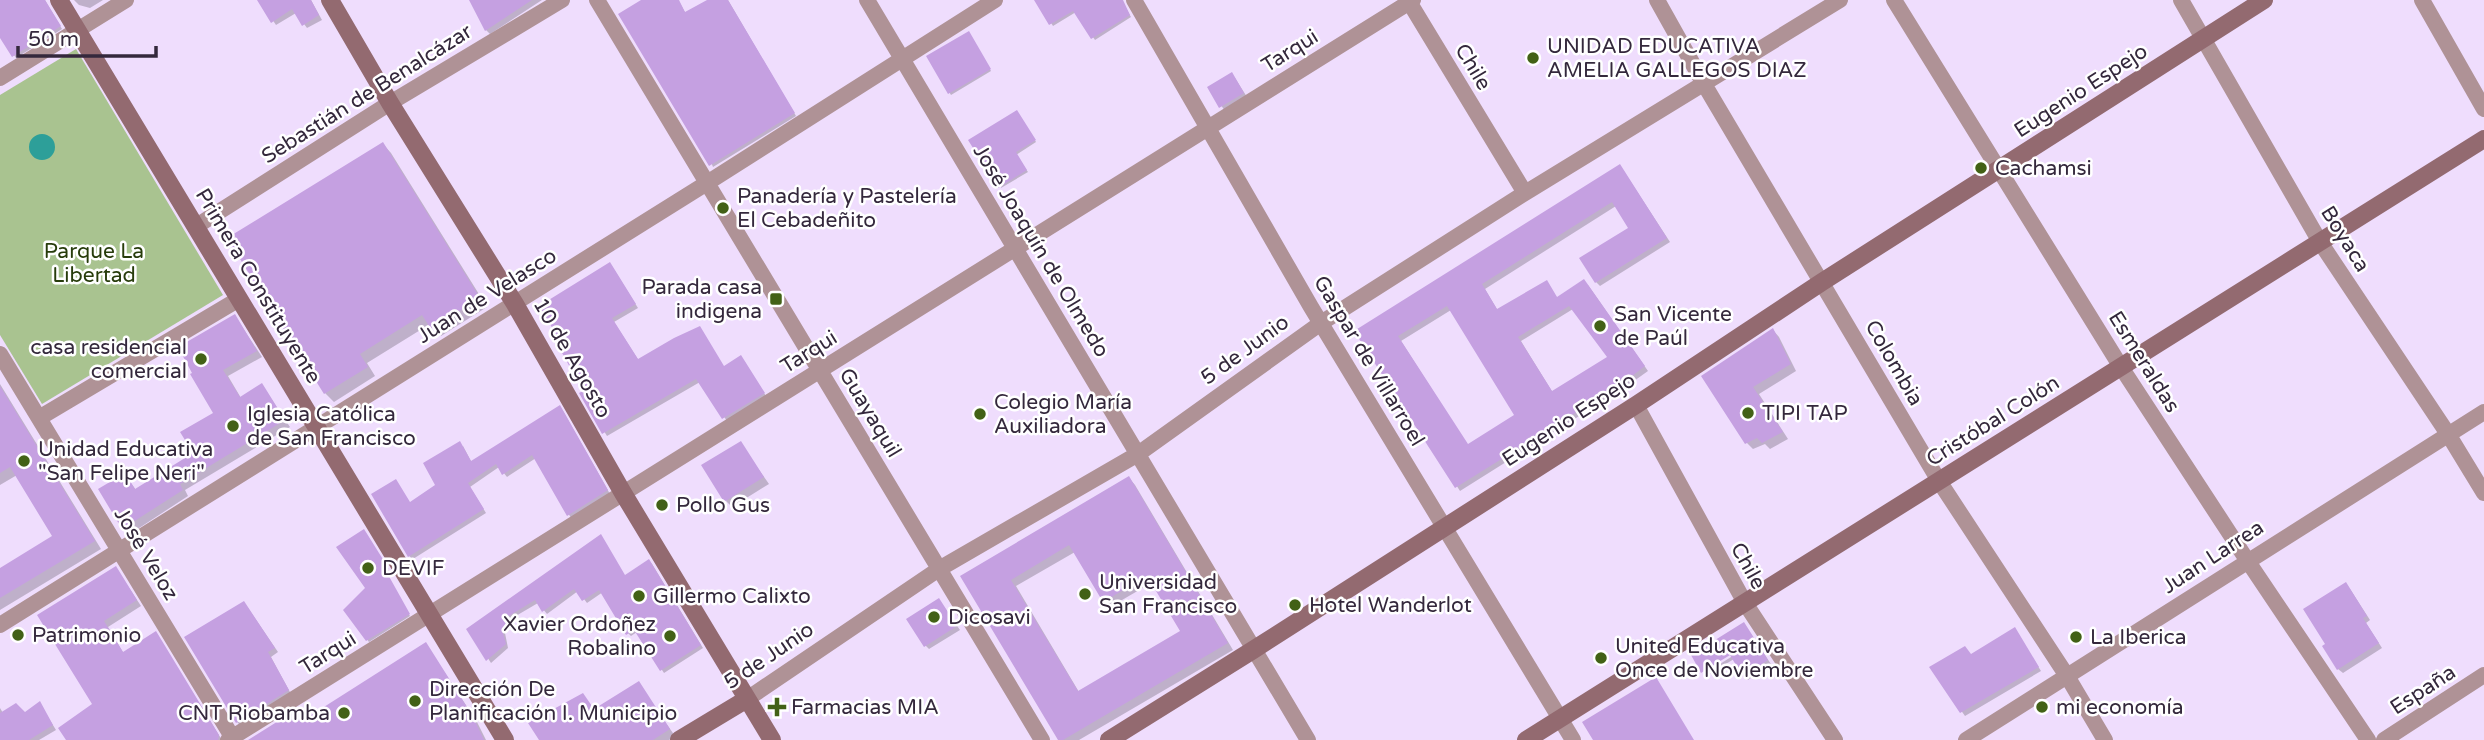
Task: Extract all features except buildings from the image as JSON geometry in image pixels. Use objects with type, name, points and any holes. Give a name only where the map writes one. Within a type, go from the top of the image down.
[{"type":"street","name":"Primera Constituyente","points":[[59,0],[505,740]]},
{"type":"street","points":[[0,78],[126,0]]},
{"type":"street","name":"10 de Agosto","points":[[330,0],[390,103],[515,304],[623,494],[772,740]]},
{"type":"street","name":"Sebastián de Benalcázar","points":[[195,227],[390,103],[562,0]]},
{"type":"street","name":"Guayaquil","points":[[597,0],[1042,740]]},
{"type":"street","name":"José Joaquín de Olmedo","points":[[867,0],[1308,740]]},
{"type":"street","name":"Juan de Velasco","points":[[0,625],[515,304],[995,0]]},
{"type":"street","name":"Gaspar de Villarroel","points":[[1134,0],[1321,323],[1573,740]]},
{"type":"street","name":"Colombia","points":[[1657,0],[1939,481],[2067,676],[2105,740]]},
{"type":"street","name":"5 de Junio","points":[[679,740],[747,699],[939,569],[1138,454],[1321,323],[1525,193],[1840,0]]},
{"type":"street","name":"Esmeraldas","points":[[1894,0],[2121,367],[2246,560],[2368,740]]},
{"type":"street","name":"Boyaca","points":[[2182,0],[2320,242],[2484,493]]},
{"type":"street","name":"Eugenio Espejo","points":[[1109,740],[1636,405],[1822,282],[2264,0]]},
{"type":"street","points":[[2422,0],[2484,109]]},
{"type":"street","name":"Tarqui","points":[[231,739],[1410,1]]},
{"type":"street","name":"Chile","points":[[1410,1],[1525,193]]},
{"type":"street","name":"Cristóbal Colón","points":[[1526,740],[2484,139]]},
{"type":"street","points":[[39,418],[239,299]]},
{"type":"street","name":"José Veloz","points":[[0,354],[231,739]]},
{"type":"street","name":"Chile","points":[[1636,405],[1745,603],[1835,740]]},
{"type":"street","name":"Juan Larrea","points":[[1966,740],[2484,411]]},
{"type":"street","name":"España","points":[[2384,740],[2484,675]]},
{"type":"green space","name":"Parque La Libertad","points":[[76,49],[223,295],[42,404],[0,335],[0,95]]},
{"type":"shaded area","points":[[42,134],[51,138],[55,147],[51,156],[42,160],[33,156],[29,147],[33,138]]},
{"type":"place","name":"UNIDAD EDUCATIVA AMELIA GALLEGOS DIAZ","points":[[1533,58]]},
{"type":"place","name":"Cachamsi","points":[[1981,168]]},
{"type":"place","name":"Panadería y Pastelería El Cebadeñito","points":[[723,208]]},
{"type":"place","name":"Parada casa indigena","points":[[776,299]]},
{"type":"place","name":"San Vicente de Paúl","points":[[1600,326]]},
{"type":"place","name":"casa residencial comercial","points":[[201,359]]},
{"type":"place","name":"TIPI TAP","points":[[1748,413]]},
{"type":"place","name":"Colegio María Auxiliadora","points":[[980,414]]},
{"type":"place","name":"Iglesia Católica de San Francisco","points":[[233,426]]},
{"type":"place","name":"Unidad Educativa \"San Felipe Neri\"","points":[[24,461]]},
{"type":"place","name":"Pollo Gus","points":[[662,505]]},
{"type":"place","name":"DEVIF","points":[[368,568]]},
{"type":"place","name":"Universidad San Francisco","points":[[1085,594]]},
{"type":"place","name":"Gillermo Calixto","points":[[639,596]]},
{"type":"place","name":"Hotel Wanderlot","points":[[1295,605]]},
{"type":"place","name":"Dicosavi","points":[[934,617]]},
{"type":"place","name":"Patrimonio","points":[[18,635]]},
{"type":"place","name":"Xavier Ordoñez Robalino","points":[[670,636]]},
{"type":"place","name":"La Iberica","points":[[2076,637]]},
{"type":"place","name":"United Educativa Once de Noviembre","points":[[1601,658]]},
{"type":"place","name":"Dirección De Planificación I. Municipio","points":[[415,701]]},
{"type":"place","name":"Farmacias MIA","points":[[777,707]]},
{"type":"place","name":"mi economía","points":[[2042,707]]},
{"type":"place","name":"CNT Riobamba","points":[[344,713]]}]
